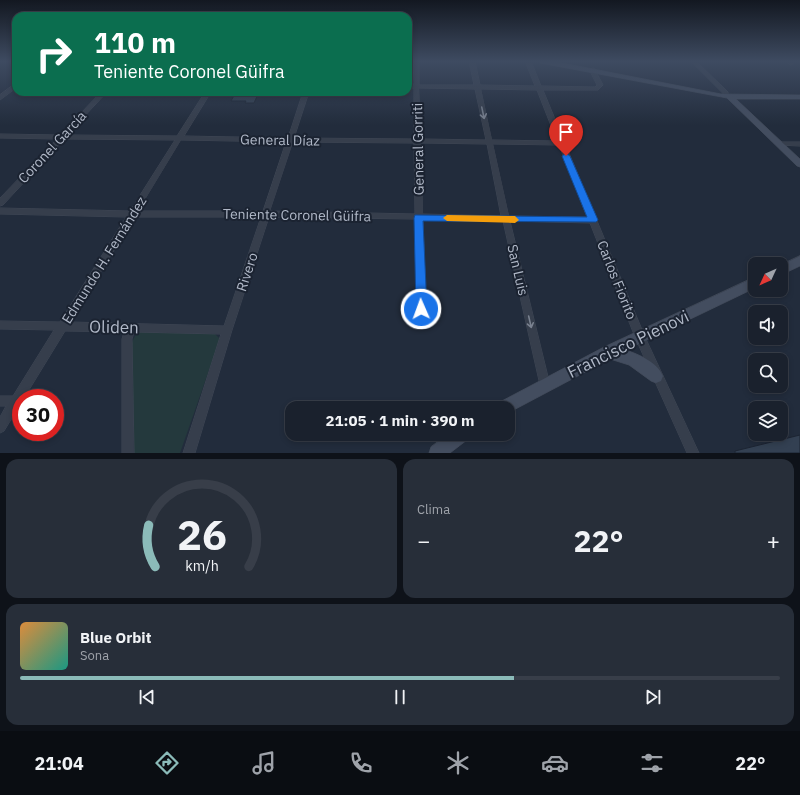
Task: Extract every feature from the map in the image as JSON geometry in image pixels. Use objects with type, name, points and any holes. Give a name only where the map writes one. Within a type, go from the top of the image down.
[{"type":"main road","points":[[655,82],[728,95],[800,97]]},
{"type":"main road","points":[[728,95],[800,93]]},
{"type":"main road","points":[[728,95],[800,164]]},
{"type":"main road","points":[[788,267],[800,261]]},
{"type":"main road","name":"Francisco Pienovi","points":[[515,401],[609,352],[748,285]]},
{"type":"main road","points":[[609,352],[635,360],[656,376]]},
{"type":"main road","points":[[437,453],[452,441]]},
{"type":"street","name":"General Gorriti","points":[[417,82],[418,218],[421,309]]},
{"type":"street","name":"San Luis","points":[[477,82],[506,220],[545,385]]},
{"type":"street","name":"Carlos Fiorito","points":[[537,82],[560,143],[656,376],[693,453]]},
{"type":"street","points":[[412,86],[478,88],[598,88],[600,85],[598,82]]},
{"type":"street","points":[[715,82],[728,95]]},
{"type":"street","points":[[0,98],[12,88]]},
{"type":"street","name":"Coronel García","points":[[0,203],[100,96]]},
{"type":"street","name":"Edmundo H. Fernández","points":[[24,389],[206,96]]},
{"type":"street","name":"Rivero","points":[[189,453],[227,330],[305,96]]},
{"type":"street","name":"General Díaz","points":[[0,136],[560,143]]},
{"type":"street","points":[[780,144],[800,144]]},
{"type":"street","name":"Teniente Coronel Güifra","points":[[0,211],[132,214],[266,214],[506,220],[593,220]]},
{"type":"street","name":"Oliden","points":[[0,325],[227,330]]},
{"type":"street","points":[[128,453],[128,339],[130,328]]},
{"type":"street","points":[[0,401],[12,401]]},
{"type":"street","name":"Edmundo H. Fernández","points":[[0,427],[12,408]]},
{"type":"green space","points":[[140,332],[215,334],[220,339],[180,453],[134,453],[132,342],[135,336]]},
{"type":"building","points":[[234,96],[257,96],[254,103],[245,103],[246,101],[231,101]]},
{"type":"building","points":[[800,435],[800,453],[735,453],[735,451],[776,441],[788,441],[788,438]]},
{"type":"slow traffic","points":[[447,218],[515,220]]},
{"type":"route","points":[[421,309],[418,218],[593,220],[566,156]]}]
